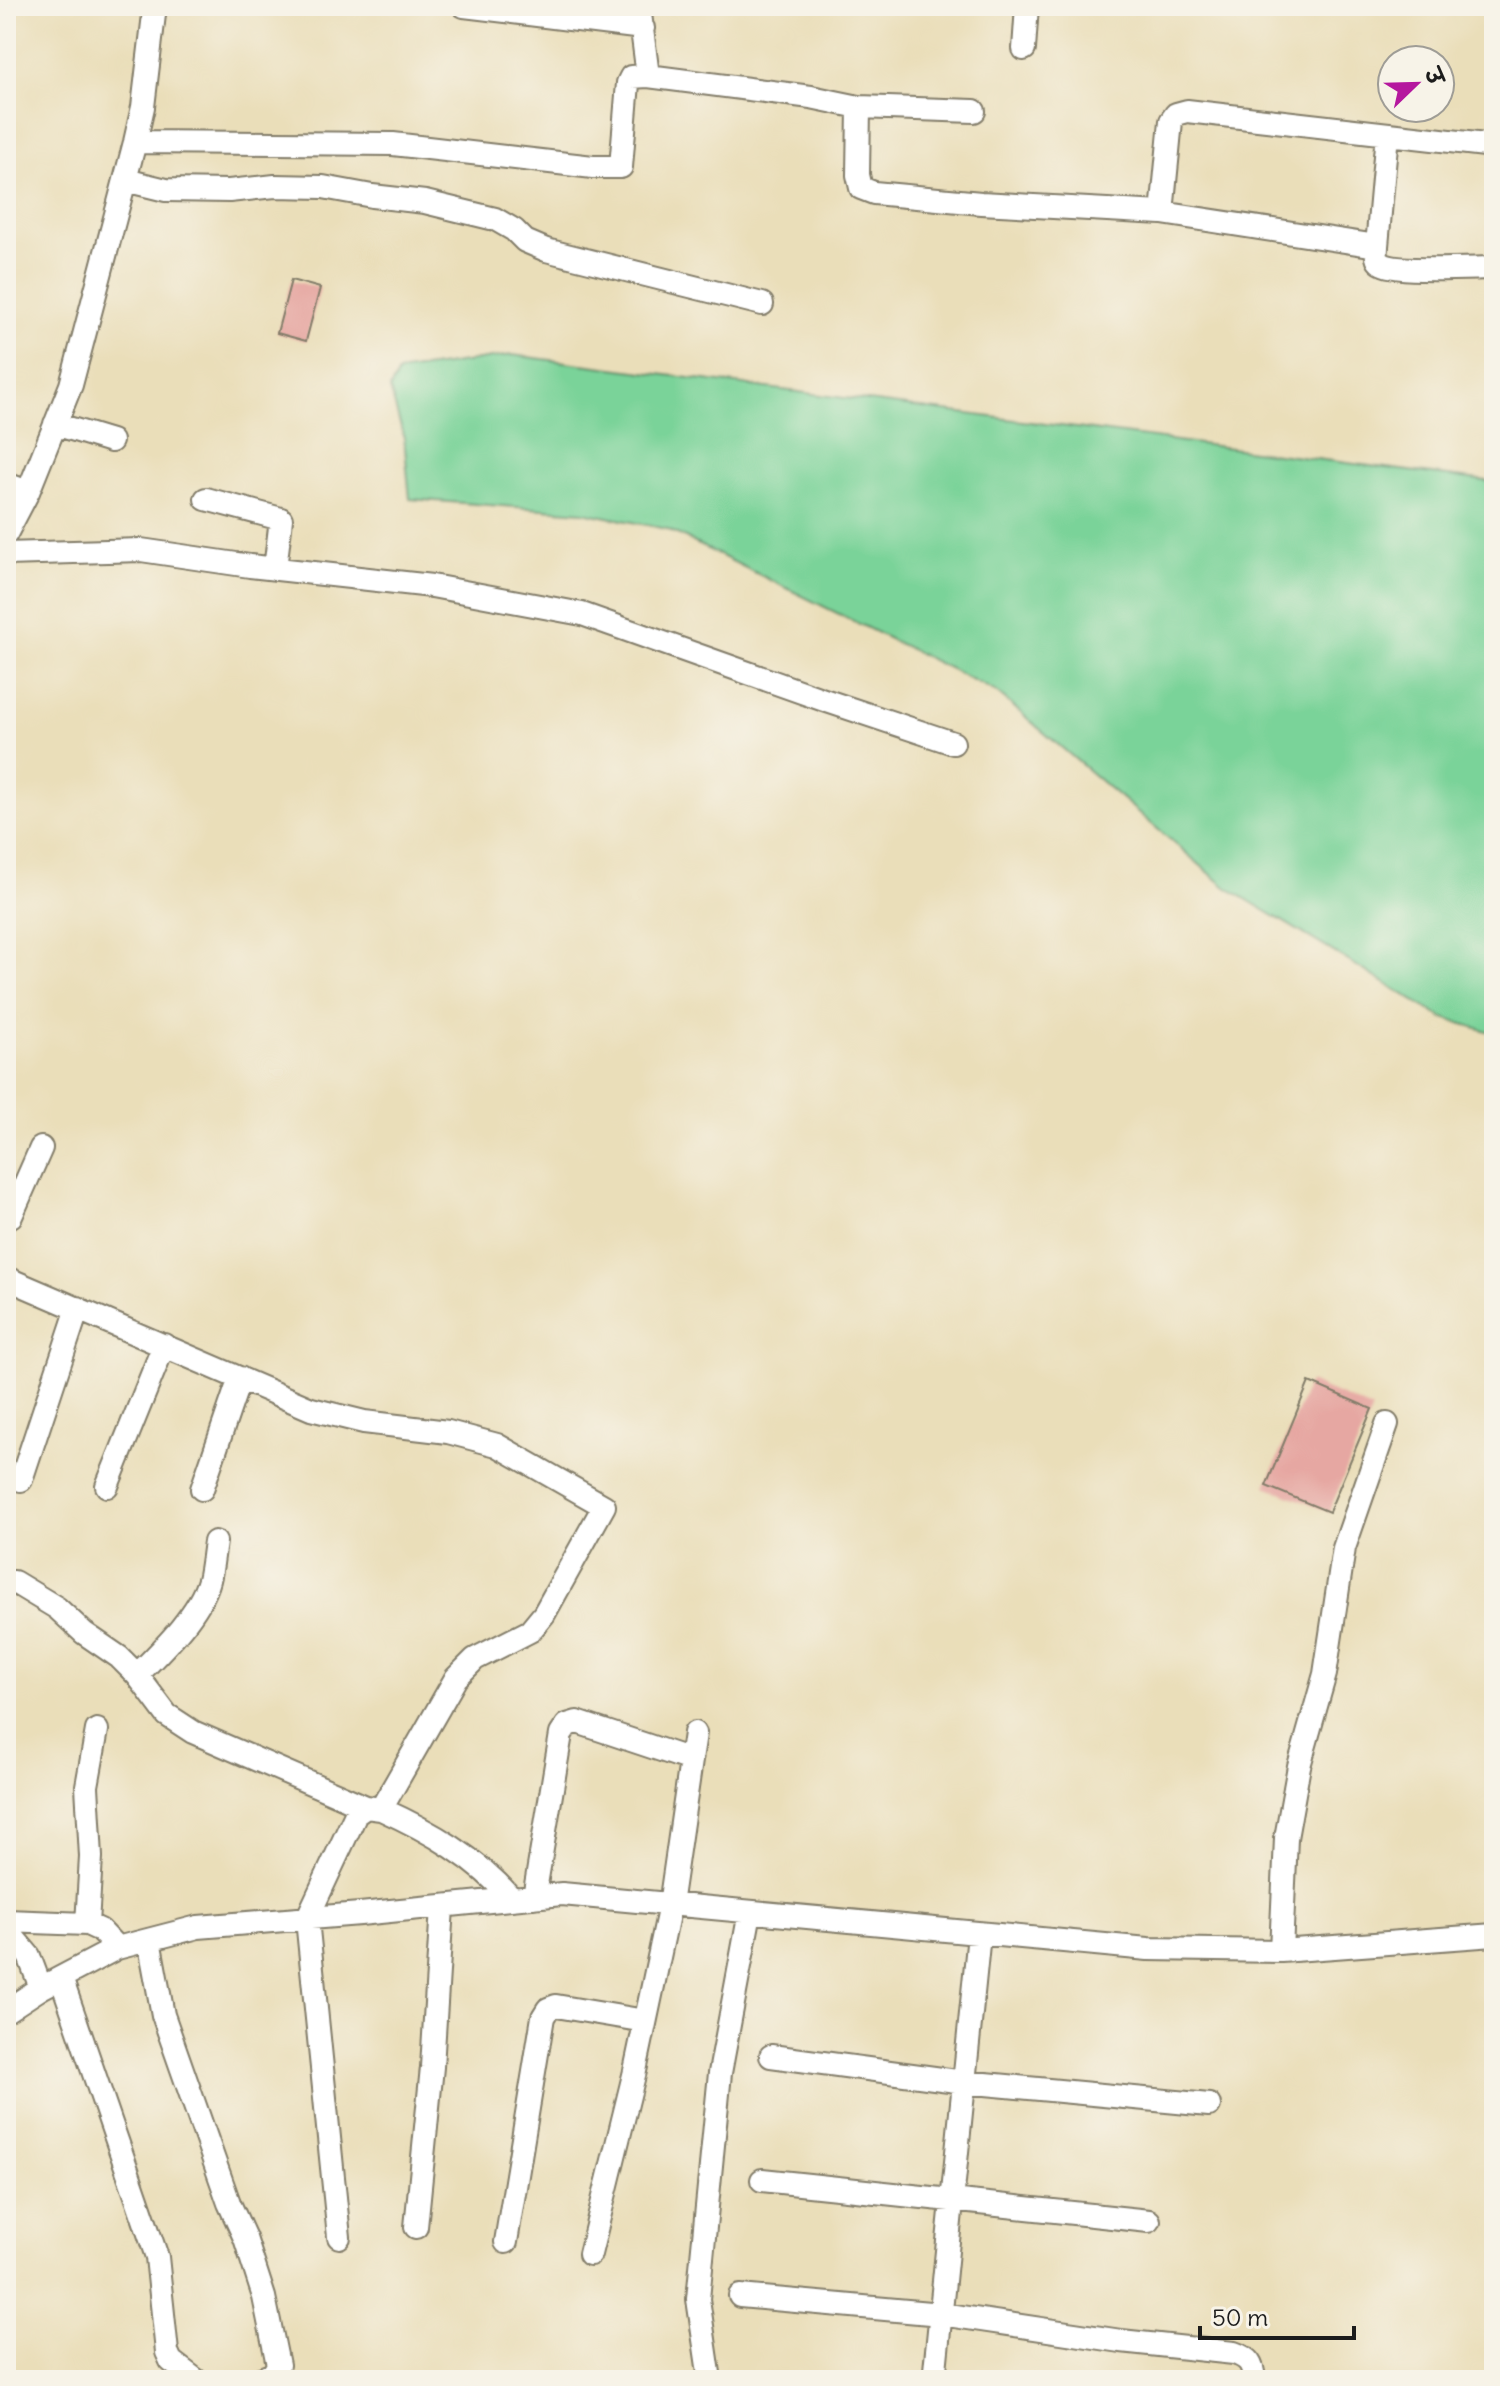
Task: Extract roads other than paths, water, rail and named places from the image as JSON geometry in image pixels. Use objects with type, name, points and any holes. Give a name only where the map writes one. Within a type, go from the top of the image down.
[{"type":"street","points":[[6,534],[28,492],[71,385],[143,107],[155,6]]},
{"type":"street","points":[[464,6],[641,17],[648,76]]},
{"type":"street","points":[[1024,49],[1027,6]]},
{"type":"street","points":[[135,142],[393,144],[593,167],[621,167],[628,83],[631,77],[648,76],[811,97],[859,107],[974,111]]},
{"type":"street","points":[[859,107],[858,175],[861,188],[874,193],[981,203],[1162,213],[1377,246]]},
{"type":"street","points":[[1162,213],[1171,121],[1176,114],[1187,111],[1494,146]]},
{"type":"street","points":[[1387,134],[1377,246],[1377,257],[1381,263],[1390,267],[1494,268]]},
{"type":"street","points":[[125,180],[166,190],[323,187],[425,202],[495,219],[525,241],[546,250],[762,304]]},
{"type":"street","points":[[55,424],[111,441]]},
{"type":"street","points":[[6,484],[28,492]]},
{"type":"street","points":[[206,499],[281,519],[275,569]]},
{"type":"street","points":[[6,554],[141,550],[275,569],[432,586],[582,614],[953,743]]},
{"type":"street","points":[[8,1221],[41,1148]]},
{"type":"street","points":[[6,1278],[311,1409],[364,1422],[448,1432],[497,1445],[604,1506],[544,1614],[530,1631],[475,1659],[456,1678],[374,1808],[356,1814],[307,1919],[339,2237]]},
{"type":"street","points":[[21,1480],[78,1308]]},
{"type":"street","points":[[107,1486],[164,1345]]},
{"type":"street","points":[[202,1489],[240,1378]]},
{"type":"street","points":[[1281,1951],[1286,1838],[1299,1766],[1325,1674],[1344,1548],[1387,1424]]},
{"type":"street","points":[[137,1675],[192,1611],[209,1582],[215,1542]]},
{"type":"street","points":[[6,1582],[14,1582],[57,1608],[84,1633],[119,1657],[167,1715],[193,1732],[374,1808],[450,1845],[523,1898]]},
{"type":"street","points":[[523,1898],[561,1734],[567,1725],[577,1722],[691,1760]]},
{"type":"street","points":[[87,1924],[91,1857],[87,1786],[97,1730]]},
{"type":"street","points":[[590,2254],[670,1905],[695,1733]]},
{"type":"street","points":[[6,2011],[41,1988],[117,1948],[198,1927],[562,1894],[1148,1949],[1281,1951],[1494,1935]]},
{"type":"street","points":[[416,2227],[432,2067],[442,1907]]},
{"type":"street","points":[[710,2380],[698,2299],[720,2073],[750,1912]]},
{"type":"street","points":[[6,1921],[87,1924],[100,1930],[117,1948]]},
{"type":"street","points":[[6,1929],[29,1956],[41,1988]]},
{"type":"street","points":[[934,2380],[979,1934]]},
{"type":"street","points":[[149,1940],[163,2015],[264,2297],[278,2365],[273,2374],[258,2380]]},
{"type":"street","points":[[61,1978],[157,2257],[167,2352],[171,2361],[196,2380]]},
{"type":"street","points":[[506,2242],[543,2017],[548,2009],[556,2006],[645,2021]]},
{"type":"street","points":[[771,2056],[964,2082],[1209,2105]]},
{"type":"street","points":[[762,2180],[1149,2221]]},
{"type":"street","points":[[740,2296],[941,2314],[1121,2341],[1234,2353],[1246,2357],[1253,2367],[1254,2380]]}]
